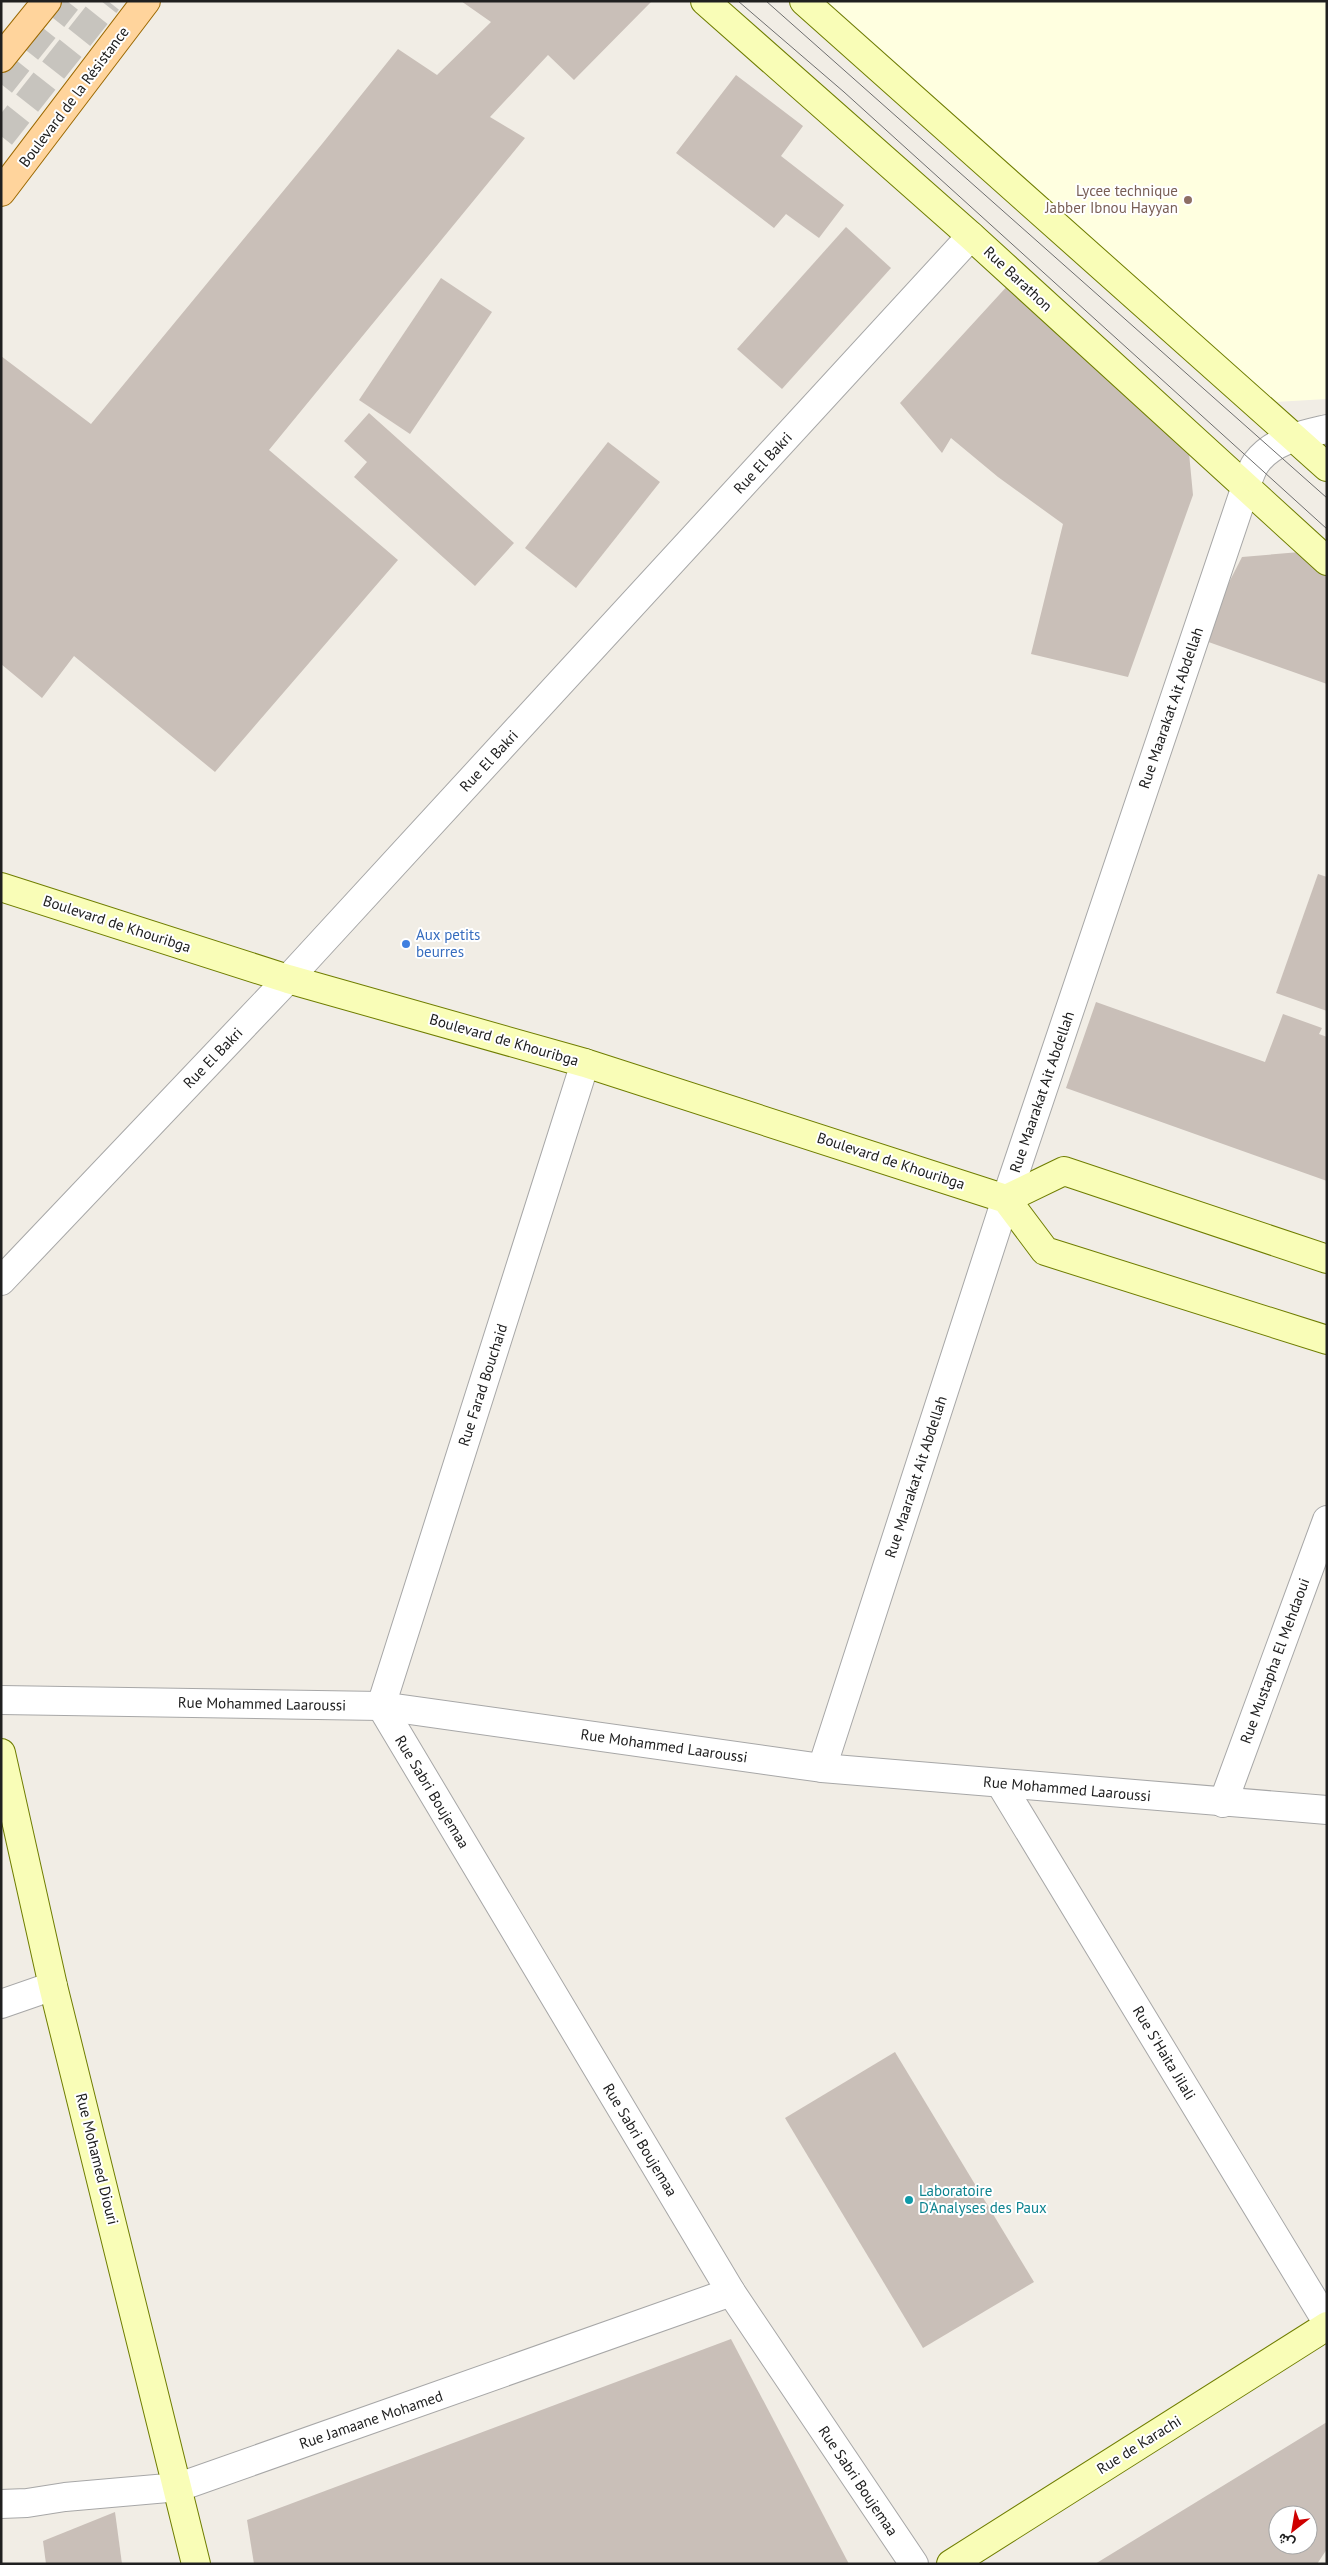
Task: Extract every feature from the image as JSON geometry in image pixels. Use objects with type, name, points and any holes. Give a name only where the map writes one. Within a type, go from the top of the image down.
[{"type":"main road","points":[[1,58],[46,1]]},
{"type":"main road","name":"Boulevard de la Résistance","points":[[1,192],[146,1]]},
{"type":"street","name":"Rue Barathon","points":[[705,1],[972,236],[1245,489],[1327,561]]},
{"type":"street","points":[[804,1],[1327,467]]},
{"type":"street","name":"Rue El Bakri","points":[[1,1281],[288,979],[972,236]]},
{"type":"street","name":"Rue Maarakat Ait Abdellah","points":[[822,1768],[1006,1198],[1245,489],[1255,464],[1270,449],[1293,437],[1327,429]]},
{"type":"street","name":"Boulevard de Khouribga","points":[[1,887],[288,979],[585,1063],[1006,1198]]},
{"type":"street","name":"Rue Farad Bouchaid","points":[[381,1706],[585,1063]]},
{"type":"street","points":[[1327,1259],[1064,1171],[1006,1198],[1045,1250],[1327,1340]]},
{"type":"street","name":"Rue Mustapha El Mehdaoui","points":[[1223,1803],[1327,1520]]},
{"type":"street","name":"Rue Mohammed Laaroussi","points":[[1,1700],[381,1706],[822,1768],[1223,1803],[1327,1810]]},
{"type":"street","name":"Rue Sabri Boujemaa","points":[[381,1706],[732,2292],[914,2564]]},
{"type":"street","name":"Rue Mohamed Diouri","points":[[1,1753],[53,1986],[179,2488],[196,2564]]},
{"type":"street","name":"Rue S'Haita Jilali","points":[[1000,1783],[1327,2322]]},
{"type":"street","points":[[1,2004],[53,1986]]},
{"type":"street","name":"Rue Jamaane Mohamed","points":[[1,2504],[179,2488],[732,2292]]},
{"type":"street","name":"Rue de Karachi","points":[[951,2564],[1327,2326]]},
{"type":"shaded area","name":"Lycee technique Jabber Ibnou Hayyan","points":[[827,1],[1327,1],[1327,399],[1275,402]]},
{"type":"building","points":[[461,1],[652,1],[574,80],[548,55],[490,117],[525,138],[269,450],[398,560],[215,772],[74,656],[42,698],[1,664],[1,356],[91,424],[398,49],[437,75],[491,22]]},
{"type":"building","points":[[736,75],[803,126],[781,156],[844,205],[819,238],[786,214],[774,228],[676,153]]},
{"type":"building","points":[[846,227],[891,268],[782,389],[737,349]]},
{"type":"building","points":[[441,278],[492,312],[410,434],[359,400]]},
{"type":"building","points":[[1010,283],[1189,453],[1193,495],[1128,677],[1031,654],[1063,524],[998,477],[951,438],[942,453],[900,403]]},
{"type":"building","points":[[369,413],[514,543],[475,586],[354,477],[367,462],[344,441]]},
{"type":"building","points":[[608,442],[660,482],[576,588],[525,548]]},
{"type":"building","points":[[1300,552],[1327,575],[1327,684],[1200,639],[1242,557]]},
{"type":"building","points":[[1318,874],[1327,877],[1327,1011],[1276,993]]},
{"type":"building","points":[[1096,1002],[1265,1062],[1283,1014],[1322,1028],[1319,1034],[1327,1037],[1327,1181],[1066,1088]]},
{"type":"building","name":"Laboratoire D'Analyses des Paux","points":[[895,2052],[1034,2282],[923,2348],[785,2118]]},
{"type":"building","points":[[731,2339],[849,2564],[254,2564],[247,2520]]},
{"type":"building","points":[[1327,2422],[1327,2549],[1317,2564],[1095,2564]]},
{"type":"building","points":[[115,2512],[122,2564],[46,2564],[43,2541]]},
{"type":"tunnel","points":[[1,84],[67,1]]},
{"type":"tunnel","points":[[1,136],[108,1]]},
{"type":"tram line","points":[[738,1],[844,92],[1327,529]]},
{"type":"tram line","points":[[766,1],[1327,498]]},
{"type":"place","name":"Lycee technique Jabber Ibnou Hayyan","points":[[1188,200]]},
{"type":"place","name":"Aux petits beurres","points":[[406,944]]},
{"type":"place","name":"Laboratoire D'Analyses des Paux","points":[[909,2200]]}]
